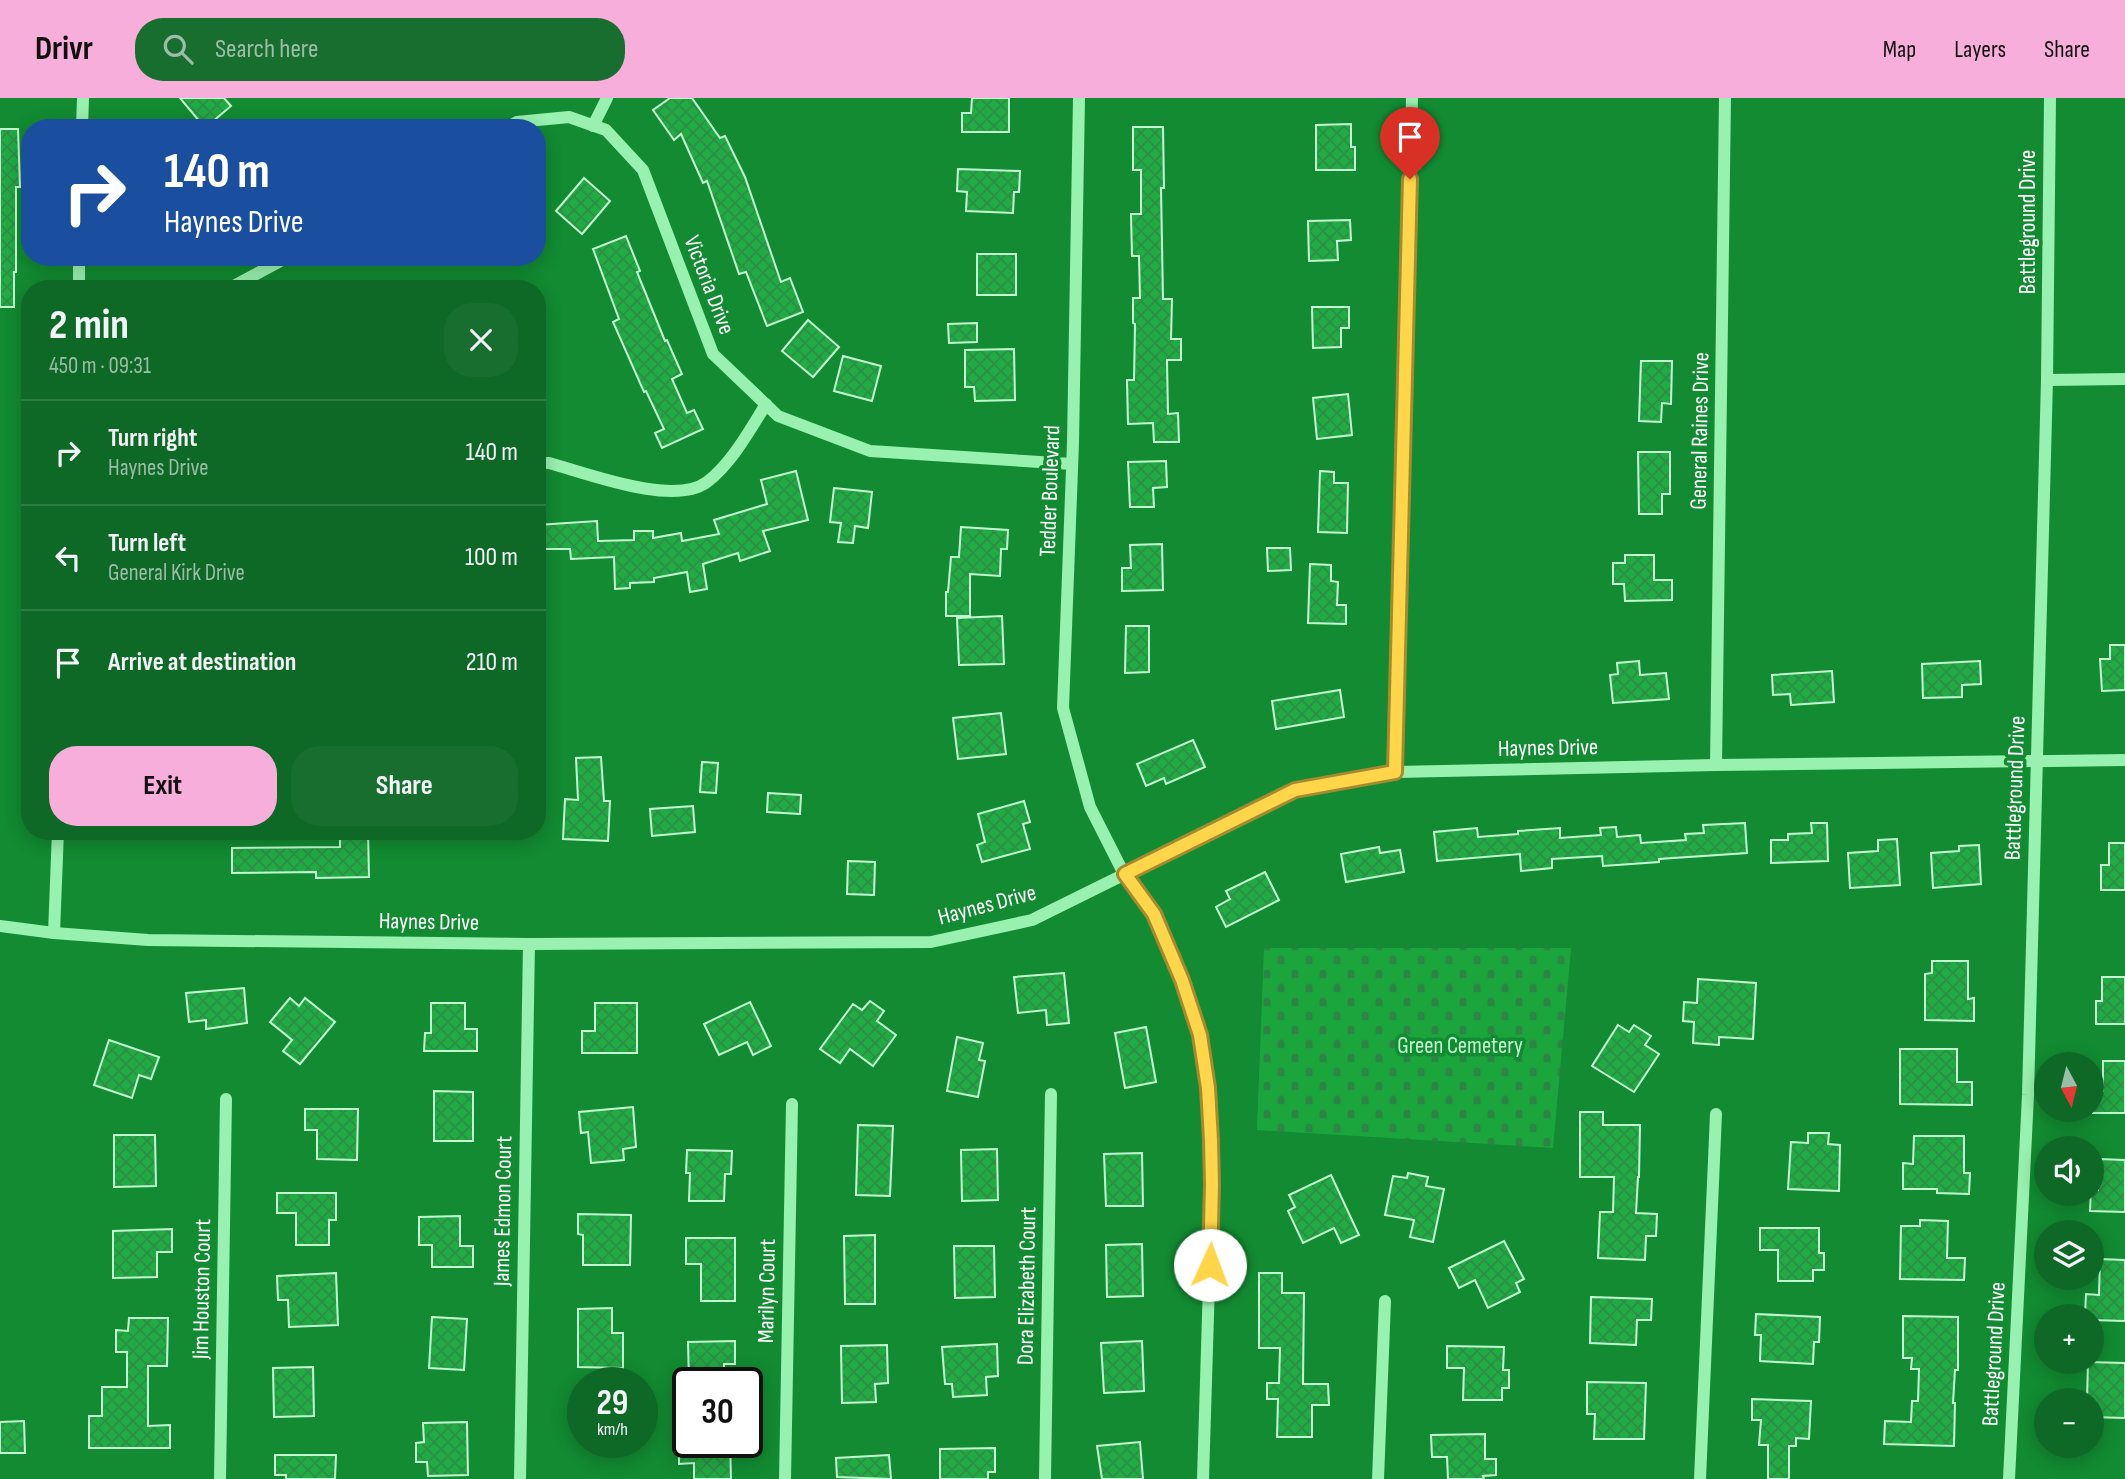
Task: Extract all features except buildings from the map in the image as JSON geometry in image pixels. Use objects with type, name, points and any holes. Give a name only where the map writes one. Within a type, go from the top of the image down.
[{"type":"street","points":[[82,119],[83,98]]},
{"type":"street","points":[[593,126],[607,98]]},
{"type":"street","name":"Tedder Boulevard","points":[[1079,98],[1072,464],[1063,708],[1090,807],[1125,874],[1154,914],[1182,980],[1200,1035],[1208,1088],[1212,1185],[1203,1479]]},
{"type":"street","points":[[1395,772],[1412,98]]},
{"type":"street","name":"General Raines Drive","points":[[1716,765],[1725,98]]},
{"type":"street","name":"Battleground Drive","points":[[2009,1479],[2028,1095],[2047,380],[2050,98]]},
{"type":"street","name":"Victoria Drive","points":[[546,119],[569,117],[606,130],[643,170],[713,354],[778,416],[870,450],[1072,464]]},
{"type":"street","points":[[246,280],[271,266]]},
{"type":"street","points":[[2047,380],[2125,379]]},
{"type":"street","points":[[546,463],[636,488],[674,492],[694,488],[706,483],[733,454],[766,404]]},
{"type":"street","name":"Haynes Drive","points":[[0,926],[148,940],[529,944],[931,942],[1032,920],[1295,790],[1395,772],[2125,760]]},
{"type":"street","points":[[54,933],[58,840]]},
{"type":"street","name":"James Edmon Court","points":[[520,1479],[529,944]]},
{"type":"street","name":"Dora Elizabeth Court","points":[[1045,1479],[1051,1094]]},
{"type":"street","name":"Jim Houston Court","points":[[220,1479],[226,1100]]},
{"type":"street","name":"Marilyn Court","points":[[785,1479],[792,1104]]},
{"type":"street","points":[[1700,1479],[1716,1114]]},
{"type":"street","points":[[1378,1479],[1385,1301]]},
{"type":"green space","name":"Green Cemetery","points":[[1264,948],[1571,948],[1553,1148],[1257,1130]]},
{"type":"route","points":[[1210,1265],[1211,1140],[1208,1088],[1200,1035],[1182,980],[1154,914],[1125,874],[1295,790],[1395,772],[1410,179]]}]
